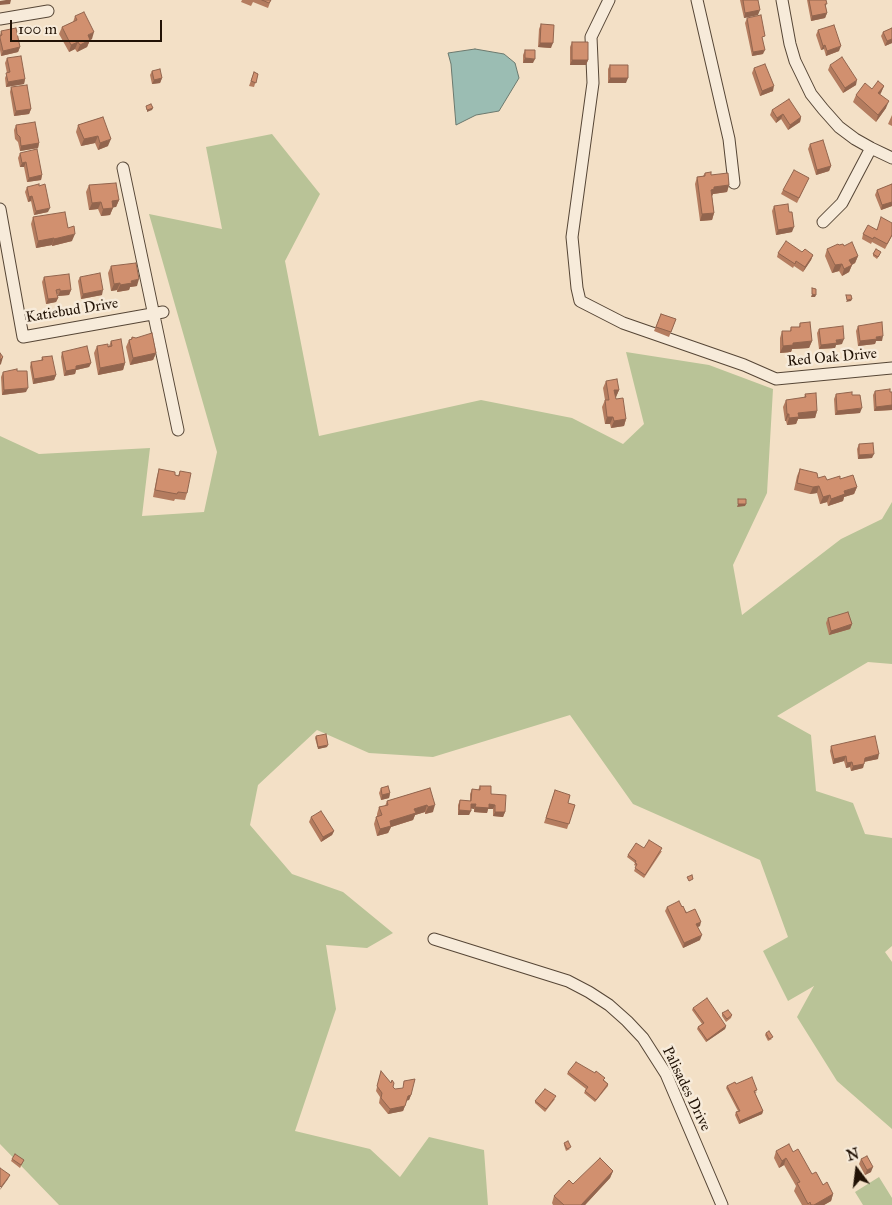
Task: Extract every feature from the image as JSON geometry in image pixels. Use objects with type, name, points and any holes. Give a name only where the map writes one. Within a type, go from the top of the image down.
[{"type":"street","name":"Red Oak Drive","points":[[609,0],[591,37],[593,83],[572,237],[580,301],[623,323],[664,339],[744,365],[776,379],[892,368]]},
{"type":"street","points":[[697,0],[729,140],[734,183]]},
{"type":"street","points":[[782,0],[795,61],[811,94],[840,126],[871,148],[892,158]]},
{"type":"street","points":[[0,19],[48,11]]},
{"type":"street","points":[[823,222],[842,203],[871,148]]},
{"type":"street","points":[[123,168],[158,312],[178,430]]},
{"type":"street","name":"Katiebud Drive","points":[[0,210],[23,337],[158,312]]},
{"type":"street","name":"Palisades Drive","points":[[434,939],[568,981],[595,996],[627,1021],[643,1038],[666,1074],[722,1205]]},
{"type":"green space","points":[[272,134],[320,194],[285,261],[319,436],[481,400],[572,418],[623,444],[644,424],[626,352],[709,365],[773,389],[767,493],[733,565],[742,615],[841,539],[882,519],[892,502],[892,664],[868,662],[777,716],[811,735],[816,791],[853,803],[865,834],[892,838],[892,946],[885,952],[892,962],[892,1129],[837,1081],[797,1017],[814,986],[788,1001],[763,951],[788,937],[760,860],[633,804],[570,715],[433,757],[369,753],[317,730],[258,785],[250,825],[292,874],[343,892],[393,933],[367,948],[326,945],[336,1009],[295,1131],[370,1149],[400,1177],[429,1137],[484,1150],[488,1205],[59,1205],[0,1144],[0,436],[39,454],[150,448],[142,516],[204,512],[217,452],[149,214],[222,229],[206,147]]},
{"type":"green space","points":[[879,1177],[892,1198],[892,1205],[863,1205],[855,1192]]},
{"type":"water","points":[[475,49],[504,54],[515,63],[519,78],[499,111],[476,115],[456,125],[451,64],[448,53]]},
{"type":"building","points":[[743,0],[758,0],[760,10],[745,13]]},
{"type":"building","points":[[809,0],[826,0],[827,13],[812,16]]},
{"type":"building","points":[[84,12],[94,32],[88,35],[90,40],[80,45],[78,42],[71,45],[62,27],[77,20],[75,16]]},
{"type":"building","points":[[761,15],[765,36],[762,37],[765,50],[753,52],[747,18]]},
{"type":"building","points":[[541,24],[554,25],[553,43],[540,43]]},
{"type":"building","points":[[834,25],[841,46],[827,51],[825,45],[823,46],[818,30]]},
{"type":"building","points":[[16,28],[20,47],[3,51],[0,38],[2,35],[1,31]]},
{"type":"building","points":[[892,28],[892,39],[887,41],[883,32]]},
{"type":"building","points":[[572,42],[588,42],[588,60],[572,60]]},
{"type":"building","points":[[525,50],[535,50],[535,59],[525,58]]},
{"type":"building","points":[[21,56],[25,79],[8,82],[6,73],[10,72],[7,58]]},
{"type":"building","points":[[842,57],[857,80],[845,88],[830,65]]},
{"type":"building","points":[[765,64],[774,86],[762,91],[754,68]]},
{"type":"building","points":[[610,65],[628,65],[628,78],[610,78]]},
{"type":"building","points":[[160,69],[162,78],[154,80],[152,71]]},
{"type":"building","points":[[254,72],[258,74],[256,83],[251,81]]},
{"type":"building","points":[[878,81],[884,86],[878,93],[889,101],[878,115],[856,95],[865,83],[872,89]]},
{"type":"building","points":[[27,85],[31,109],[16,111],[11,87]]},
{"type":"building","points":[[789,99],[801,117],[790,125],[783,114],[777,118],[772,110]]},
{"type":"building","points":[[151,104],[153,108],[147,110],[146,106]]},
{"type":"building","points":[[103,117],[111,139],[100,143],[98,136],[84,139],[78,125]]},
{"type":"building","points":[[35,122],[39,143],[21,146],[16,125]]},
{"type":"building","points":[[823,140],[831,166],[817,170],[810,144]]},
{"type":"building","points":[[37,149],[42,175],[29,178],[26,162],[22,163],[20,153]]},
{"type":"building","points":[[794,170],[809,178],[799,198],[783,190]]},
{"type":"building","points":[[711,172],[711,175],[728,173],[729,185],[714,187],[711,190],[714,213],[702,214],[697,177],[705,176],[705,173]]},
{"type":"building","points":[[116,183],[119,200],[112,201],[113,208],[103,209],[101,202],[92,203],[89,185]]},
{"type":"building","points":[[39,184],[39,186],[45,184],[50,208],[36,211],[32,196],[29,197],[27,187]]},
{"type":"building","points":[[892,184],[892,202],[882,205],[877,190]]},
{"type":"building","points":[[788,204],[789,212],[792,212],[794,227],[778,230],[774,206]]},
{"type":"building","points":[[65,212],[68,228],[74,226],[75,234],[38,241],[33,217]]},
{"type":"building","points":[[881,217],[892,223],[892,235],[887,244],[863,234],[868,225],[877,230]]},
{"type":"building","points":[[786,241],[802,252],[805,249],[813,255],[805,267],[796,261],[795,264],[778,253]]},
{"type":"building","points":[[852,242],[858,256],[849,260],[852,265],[844,269],[842,264],[835,265],[827,249],[838,244],[843,244],[844,246]]},
{"type":"building","points":[[876,249],[881,252],[878,257],[873,254]]},
{"type":"building","points":[[136,263],[139,279],[131,281],[132,283],[114,284],[111,266]]},
{"type":"building","points":[[100,273],[103,290],[83,294],[80,277]]},
{"type":"building","points":[[69,274],[71,290],[56,290],[58,298],[48,299],[44,277]]},
{"type":"building","points":[[812,288],[816,289],[816,295],[812,294]]},
{"type":"building","points":[[846,295],[851,295],[852,299],[847,300]]},
{"type":"building","points":[[661,314],[676,319],[671,332],[656,327]]},
{"type":"building","points":[[810,322],[812,341],[783,346],[782,331],[791,331],[791,327],[800,327],[800,323]]},
{"type":"building","points":[[882,322],[883,336],[876,337],[877,339],[860,341],[858,326]]},
{"type":"building","points":[[843,326],[844,339],[836,340],[837,343],[821,345],[819,329]]},
{"type":"building","points":[[152,333],[156,353],[133,358],[129,340],[132,337],[136,338]]},
{"type":"building","points":[[121,339],[125,363],[100,368],[97,346],[108,344],[108,347],[112,346],[111,341]]},
{"type":"building","points":[[87,346],[91,363],[76,366],[76,369],[66,371],[62,352]]},
{"type":"building","points":[[52,356],[56,375],[34,379],[31,362],[43,360],[42,357]]},
{"type":"building","points":[[17,369],[17,371],[27,371],[28,388],[4,390],[3,372]]},
{"type":"building","points":[[617,379],[619,390],[614,390],[616,399],[623,398],[626,419],[614,421],[613,417],[607,417],[605,400],[609,400],[606,381]]},
{"type":"building","points":[[890,389],[890,392],[892,392],[892,405],[876,407],[875,391]]},
{"type":"building","points":[[852,392],[852,395],[860,395],[862,408],[837,411],[836,394]]},
{"type":"building","points":[[816,393],[817,411],[798,413],[799,417],[789,418],[786,400],[806,397],[805,394]]},
{"type":"building","points":[[873,443],[874,454],[859,455],[859,444]]},
{"type":"building","points":[[159,469],[175,472],[175,475],[179,476],[180,471],[191,473],[187,493],[178,492],[177,494],[155,490]]},
{"type":"building","points":[[800,469],[817,473],[818,478],[825,476],[827,480],[853,475],[857,487],[844,491],[845,494],[831,499],[830,495],[823,497],[819,486],[813,487],[797,483]]},
{"type":"building","points":[[738,499],[746,499],[746,504],[738,504]]},
{"type":"building","points":[[848,612],[852,624],[831,631],[828,618]]},
{"type":"building","points":[[326,734],[328,745],[318,747],[316,736]]},
{"type":"building","points":[[875,736],[879,754],[865,758],[864,764],[853,766],[852,762],[847,763],[846,756],[834,759],[831,746]]},
{"type":"building","points":[[388,786],[390,793],[382,795],[381,788]]},
{"type":"building","points":[[480,786],[491,786],[491,794],[506,795],[505,812],[495,812],[495,805],[489,804],[489,808],[475,807],[476,804],[471,804],[471,811],[459,810],[460,800],[471,801],[472,789],[480,790]]},
{"type":"building","points":[[430,788],[435,805],[414,809],[416,813],[390,821],[391,826],[380,829],[376,817],[382,815],[379,807],[388,805],[387,801]]},
{"type":"building","points":[[555,790],[570,795],[568,803],[575,805],[569,824],[546,818]]},
{"type":"building","points":[[321,811],[334,831],[323,837],[311,817]]},
{"type":"building","points":[[649,840],[662,848],[645,875],[635,868],[636,861],[628,855],[636,843],[644,848]]},
{"type":"building","points":[[692,875],[693,879],[689,881],[687,877]]},
{"type":"building","points":[[679,901],[686,913],[695,909],[701,922],[696,924],[702,935],[684,943],[667,907]]},
{"type":"building","points":[[707,998],[726,1026],[707,1040],[698,1027],[704,1023],[693,1008]]},
{"type":"building","points":[[728,1010],[732,1015],[727,1019],[722,1013]]},
{"type":"building","points":[[769,1031],[773,1037],[769,1039],[766,1033]]},
{"type":"building","points":[[576,1062],[595,1073],[596,1071],[605,1078],[603,1080],[608,1084],[596,1100],[585,1091],[588,1087],[568,1072]]},
{"type":"building","points":[[381,1071],[391,1083],[392,1080],[395,1089],[403,1088],[404,1081],[415,1079],[411,1095],[408,1096],[405,1106],[390,1109],[381,1098],[382,1093],[377,1086]]},
{"type":"building","points":[[752,1077],[757,1090],[754,1091],[763,1111],[740,1121],[736,1112],[740,1111],[727,1086]]},
{"type":"building","points":[[545,1089],[556,1096],[546,1109],[535,1101]]},
{"type":"building","points":[[568,1141],[571,1147],[567,1149],[564,1143]]},
{"type":"building","points":[[789,1144],[793,1152],[798,1149],[812,1174],[816,1172],[823,1185],[827,1182],[833,1194],[814,1205],[811,1205],[810,1202],[808,1204],[797,1183],[800,1182],[786,1158],[782,1161],[776,1151]]},
{"type":"building","points":[[15,1154],[24,1160],[21,1165],[12,1159]]},
{"type":"building","points":[[867,1156],[873,1167],[867,1170],[861,1159]]},
{"type":"building","points":[[600,1158],[613,1171],[581,1205],[564,1205],[554,1196],[569,1180],[573,1184]]},
{"type":"building","points":[[0,1168],[10,1175],[1,1187],[0,1186]]}]
